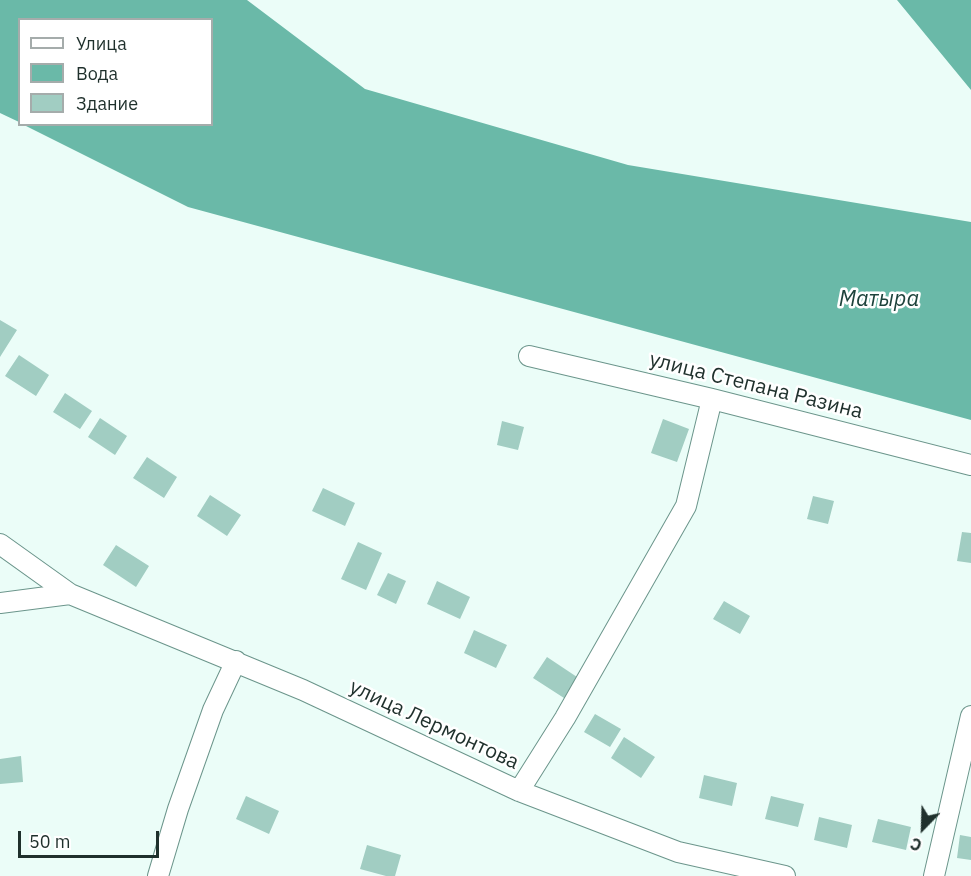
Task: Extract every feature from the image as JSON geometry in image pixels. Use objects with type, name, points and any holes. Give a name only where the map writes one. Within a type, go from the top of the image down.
[{"type":"street","name":"улица Степана Разина","points":[[529,356],[712,399],[971,465]]},
{"type":"street","points":[[519,791],[565,718],[686,506],[712,399]]},
{"type":"street","name":"улица Лермонтова","points":[[0,544],[70,594],[236,661],[519,791],[678,852],[785,876]]},
{"type":"street","points":[[0,603],[70,594]]},
{"type":"street","points":[[158,876],[178,809],[209,721],[236,661]]},
{"type":"street","points":[[934,876],[971,716]]},
{"type":"water","name":"Матыра","points":[[0,0],[247,0],[365,89],[628,165],[971,222],[971,420],[188,207],[26,126],[213,126],[213,18],[18,18],[18,122],[0,113]]},
{"type":"water","points":[[897,0],[971,0],[971,90]]},
{"type":"building","points":[[0,320],[17,330],[0,357]]},
{"type":"building","points":[[19,355],[49,375],[36,396],[5,376]]},
{"type":"building","points":[[65,393],[92,411],[80,429],[53,412]]},
{"type":"building","points":[[100,418],[127,436],[115,455],[88,437]]},
{"type":"building","points":[[663,419],[689,429],[677,462],[651,453]]},
{"type":"building","points":[[502,421],[524,427],[518,450],[497,445]]},
{"type":"building","points":[[147,457],[177,477],[164,498],[133,478]]},
{"type":"building","points":[[323,488],[355,503],[345,526],[312,511]]},
{"type":"building","points":[[210,495],[241,515],[227,536],[197,516]]},
{"type":"building","points":[[813,496],[834,501],[828,524],[807,519]]},
{"type":"building","points":[[962,532],[971,533],[971,563],[957,561]]},
{"type":"building","points":[[358,542],[382,553],[366,590],[341,579]]},
{"type":"building","points":[[116,545],[149,566],[136,587],[103,565]]},
{"type":"building","points":[[388,573],[406,581],[396,604],[377,595]]},
{"type":"building","points":[[437,581],[470,597],[460,619],[427,604]]},
{"type":"building","points":[[724,601],[750,616],[740,634],[713,619]]},
{"type":"building","points":[[474,630],[507,645],[496,668],[464,653]]},
{"type":"building","points":[[547,657],[577,677],[564,698],[533,678]]},
{"type":"building","points":[[595,714],[621,729],[610,747],[584,732]]},
{"type":"building","points":[[624,737],[655,757],[641,778],[611,758]]},
{"type":"building","points":[[21,756],[23,782],[0,784],[0,759]]},
{"type":"building","points":[[704,775],[737,783],[732,806],[699,798]]},
{"type":"building","points":[[246,796],[279,811],[269,834],[236,819]]},
{"type":"building","points":[[771,796],[804,804],[798,827],[765,819]]},
{"type":"building","points":[[819,817],[852,825],[847,848],[814,840]]},
{"type":"building","points":[[878,819],[911,827],[906,850],[872,842]]},
{"type":"building","points":[[960,835],[971,837],[971,860],[957,858]]},
{"type":"building","points":[[367,845],[401,855],[395,876],[360,869]]}]
